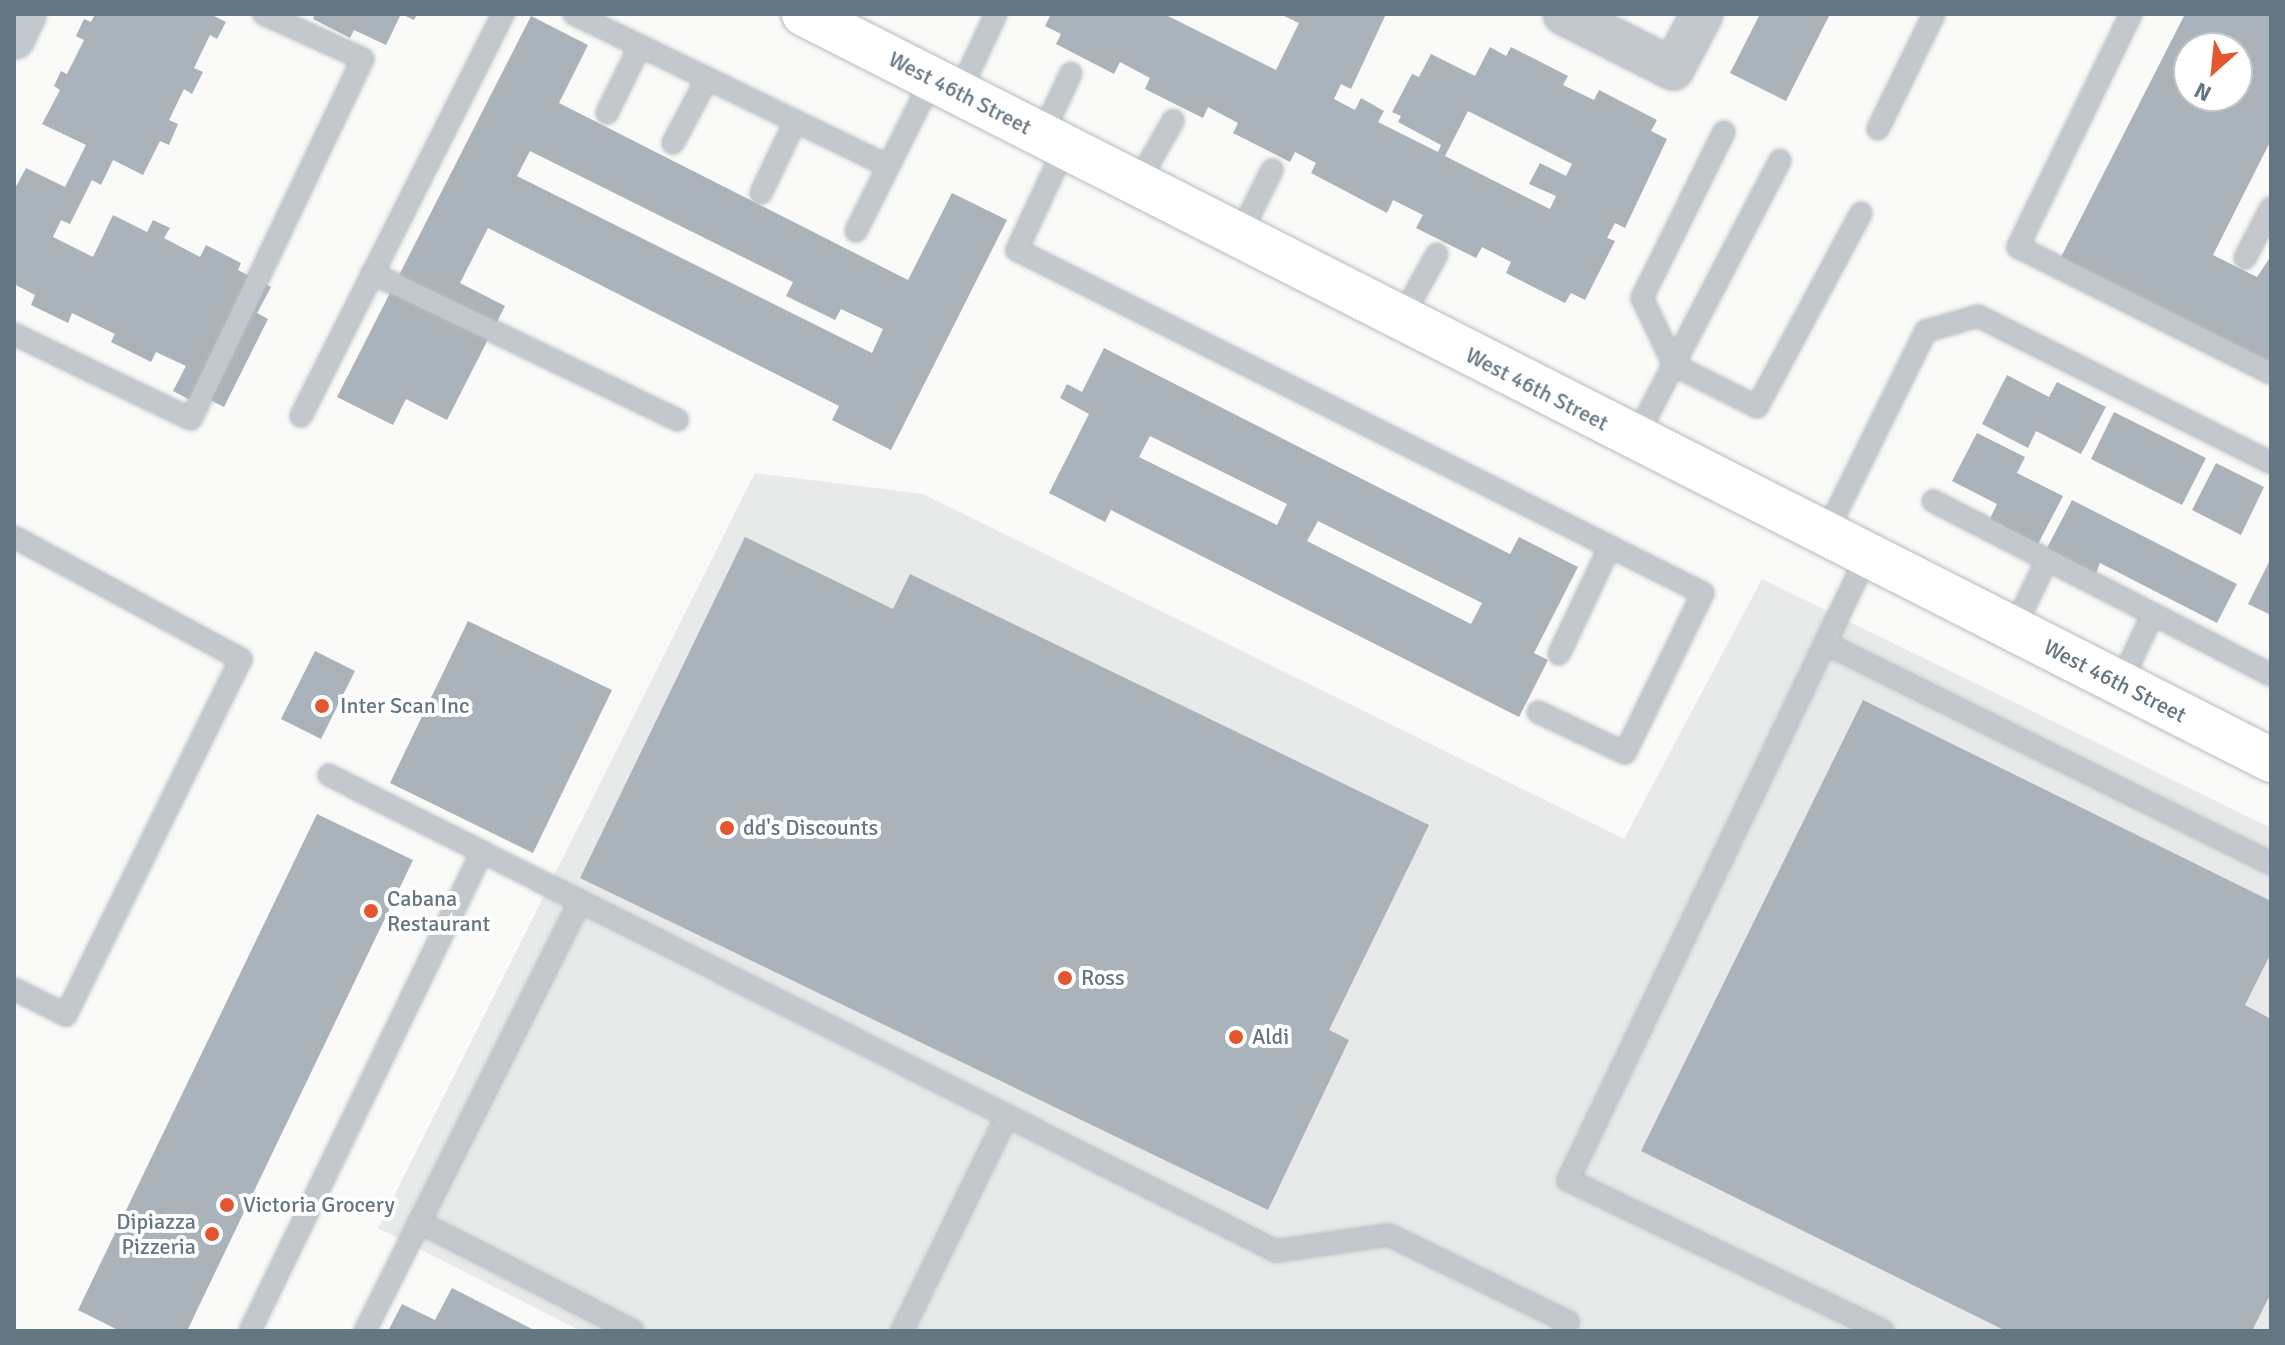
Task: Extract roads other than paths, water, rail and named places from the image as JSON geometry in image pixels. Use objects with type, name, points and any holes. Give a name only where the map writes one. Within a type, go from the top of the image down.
[{"type":"street","points":[[14,38],[25,14]]},
{"type":"street","name":"West 46th Street","points":[[804,14],[2271,760]]},
{"type":"street","points":[[1564,14],[1673,69],[1702,14]]},
{"type":"lane","points":[[14,334],[191,419],[363,59],[264,14]]},
{"type":"lane","points":[[301,416],[503,14]]},
{"type":"lane","points":[[574,14],[888,166]]},
{"type":"lane","points":[[856,231],[888,166],[996,14]]},
{"type":"lane","points":[[1878,129],[1934,14]]},
{"type":"lane","points":[[2131,14],[2018,247],[2271,373]]},
{"type":"lane","points":[[607,113],[640,46]]},
{"type":"lane","points":[[1071,73],[1053,141],[1017,250],[1703,593],[1625,753],[1538,712]]},
{"type":"lane","points":[[673,143],[707,79]]},
{"type":"lane","points":[[1137,184],[1173,121]]},
{"type":"lane","points":[[761,193],[795,122]]},
{"type":"lane","points":[[1724,132],[1642,298],[1674,365],[1757,407],[1861,213]]},
{"type":"lane","points":[[1635,439],[1780,161]]},
{"type":"lane","points":[[1239,236],[1272,170]]},
{"type":"lane","points":[[2245,258],[2271,208]]},
{"type":"lane","points":[[1401,319],[1437,254]]},
{"type":"lane","points":[[372,273],[677,420]]},
{"type":"lane","points":[[1825,535],[1926,331],[1978,316],[2271,463]]},
{"type":"lane","points":[[1933,501],[2271,675]]},
{"type":"lane","points":[[14,537],[241,659],[66,1015],[14,989]]},
{"type":"lane","points":[[1559,654],[1610,546]]},
{"type":"lane","points":[[1867,556],[1568,1180],[1876,1330]]},
{"type":"lane","points":[[2013,630],[2047,560]]},
{"type":"lane","points":[[2120,684],[2153,614]]},
{"type":"lane","points":[[1825,643],[2271,863]]},
{"type":"lane","points":[[329,775],[1276,1251],[1389,1235],[1568,1322],[1564,1331]]},
{"type":"lane","points":[[250,1331],[482,852]]},
{"type":"lane","points":[[365,1331],[580,901]]},
{"type":"lane","points":[[902,1331],[1007,1116]]},
{"type":"lane","points":[[419,1222],[598,1322],[633,1331]]},
{"type":"place","name":"Inter Scan Inc","points":[[322,706]]},
{"type":"place","name":"dd's Discounts","points":[[727,828]]},
{"type":"place","name":"Cabana Restaurant","points":[[371,911]]},
{"type":"place","name":"Ross","points":[[1065,978]]},
{"type":"place","name":"Aldi","points":[[1236,1037]]},
{"type":"place","name":"Victoria Grocery","points":[[227,1205]]},
{"type":"place","name":"Dipiazza Pizzeria","points":[[212,1234]]}]
